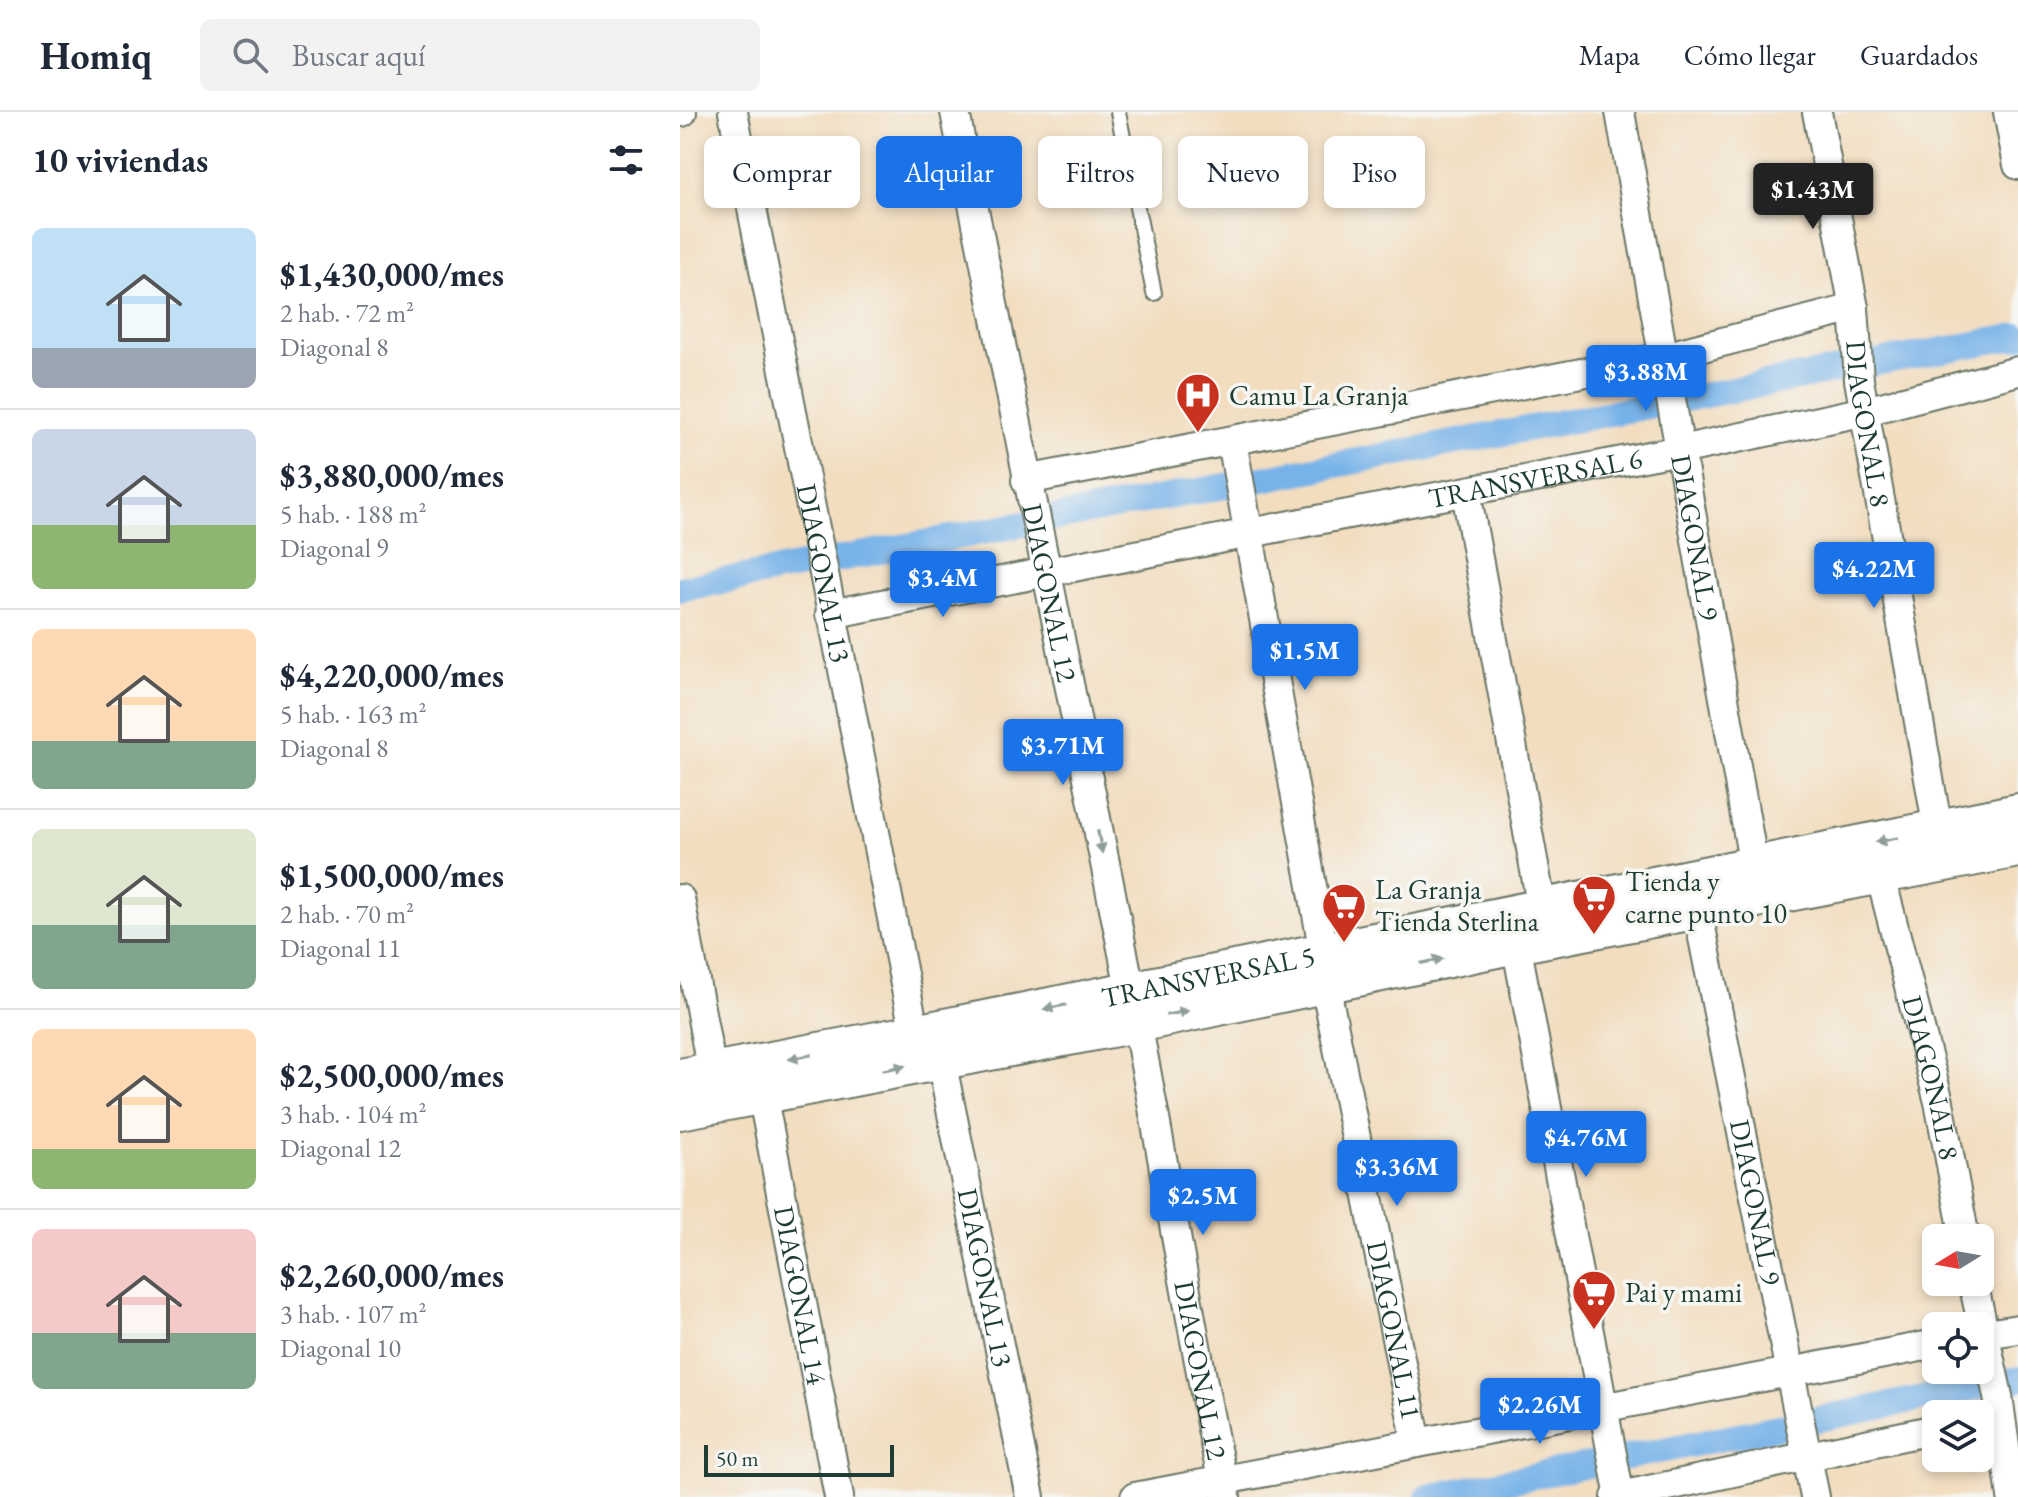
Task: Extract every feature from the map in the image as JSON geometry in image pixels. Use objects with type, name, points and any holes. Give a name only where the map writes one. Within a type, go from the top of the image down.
[{"type":"street","name":"DIAGONAL 13","points":[[733,112],[829,607],[1030,1497]]},
{"type":"street","name":"DIAGONAL 12","points":[[955,112],[1133,1006],[1224,1490]]},
{"type":"street","name":"DIAGONAL 9","points":[[1620,112],[1754,867]]},
{"type":"street","name":"DIAGONAL 8","points":[[1817,112],[1854,308],[1859,380],[1938,830]]},
{"type":"street","points":[[2008,112],[2018,165]]},
{"type":"street","points":[[1026,480],[1232,441],[1665,368],[1854,308]]},
{"type":"street","name":"TRANSVERSAL 6","points":[[829,607],[1045,564],[1250,534],[1466,492],[1679,443],[1866,411],[2018,371]]},
{"type":"street","name":"DIAGONAL 11","points":[[1232,441],[1325,968],[1417,1443]]},
{"type":"street","points":[[1466,492],[1542,909]]},
{"type":"street","name":"TRANSVERSAL 5","points":[[1325,968],[1542,909],[2018,814]]},
{"type":"street","name":"TRANSVERSAL 5","points":[[680,1109],[762,1093],[928,1047],[1325,968],[1516,943],[2018,847]]},
{"type":"street","name":"DIAGONAL 8","points":[[1880,874],[1939,1102],[1962,1224]]},
{"type":"street","points":[[680,899],[696,1076]]},
{"type":"street","name":"DIAGONAL 9","points":[[1697,908],[1815,1497]]},
{"type":"street","points":[[1516,943],[1618,1492],[1806,1450],[1922,1431]]},
{"type":"street","name":"TRANSVERSAL 5","points":[[696,1076],[928,1047]]},
{"type":"street","name":"DIAGONAL 14","points":[[762,1093],[839,1497]]},
{"type":"street","points":[[1994,1337],[2018,1329]]},
{"type":"street","points":[[1135,1497],[1224,1490],[1417,1443],[1604,1416],[1792,1383],[1922,1348]]},
{"type":"street","points":[[1993,1384],[2012,1497]]},
{"type":"lane","points":[[1118,112],[1154,293]]},
{"type":"waterway","points":[[680,589],[2018,336]]},
{"type":"waterway","points":[[1428,1497],[2018,1379]]},
{"type":"place","name":"Camu La Granja","points":[[1198,434]]},
{"type":"place","name":"Tienda y carne punto 10","points":[[1594,936]]},
{"type":"place","name":"La Granja Tienda Sterlina","points":[[1344,944]]},
{"type":"place","name":"Pai y mami","points":[[1594,1331]]}]
